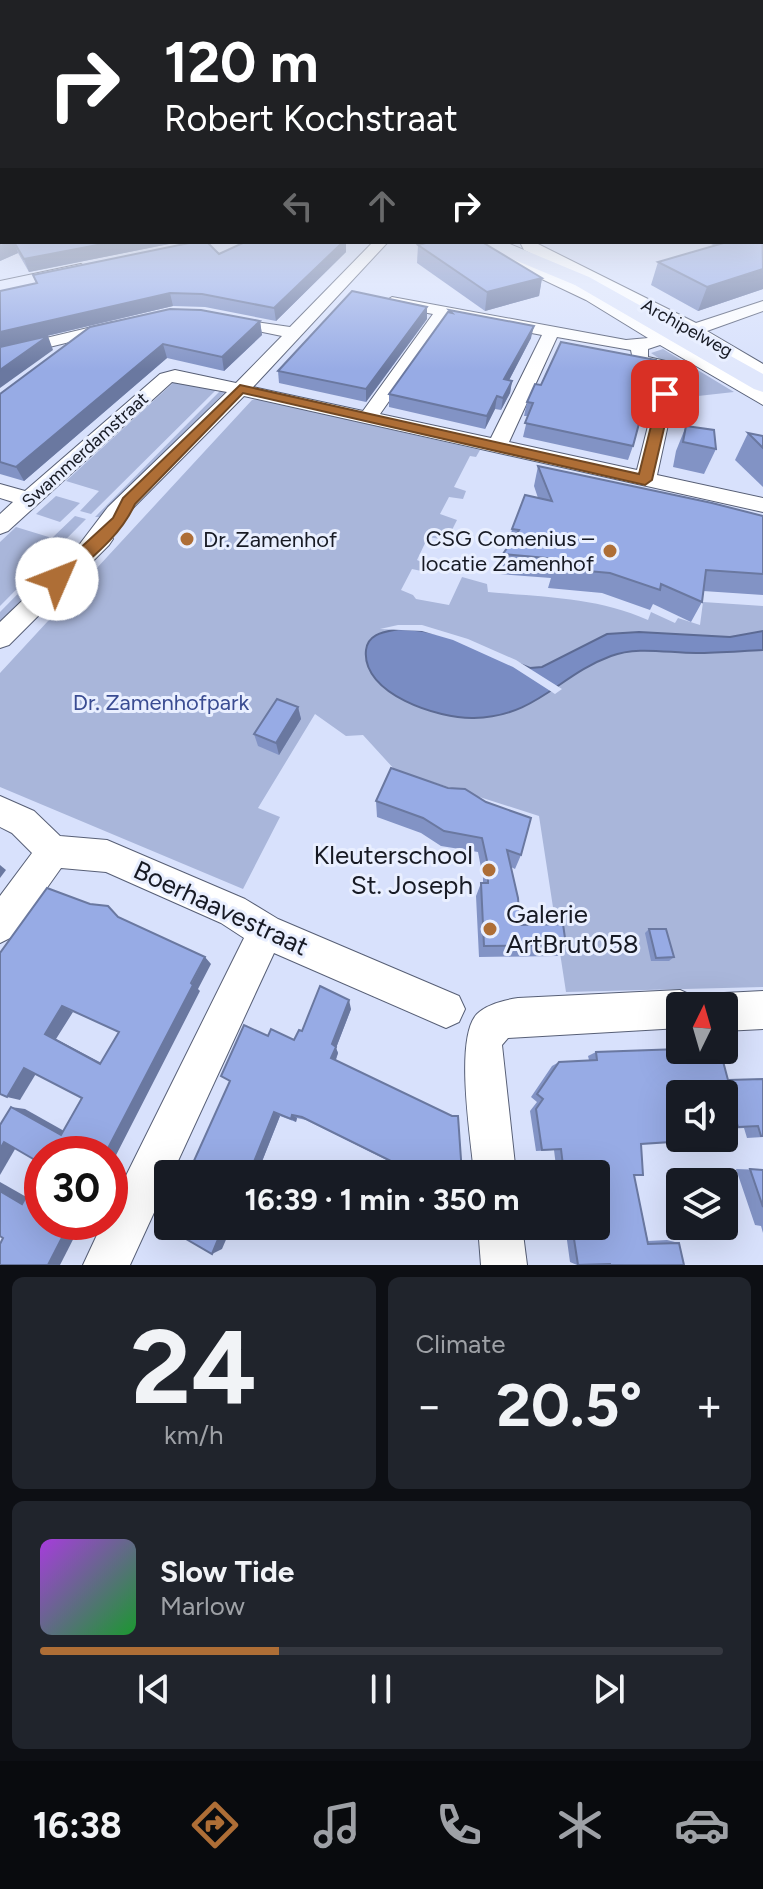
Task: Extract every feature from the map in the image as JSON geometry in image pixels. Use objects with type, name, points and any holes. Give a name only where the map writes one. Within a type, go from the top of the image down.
[{"type":"main road","name":"Archipelweg","points":[[536,253],[763,384]]},
{"type":"main road","points":[[0,287],[99,266]]},
{"type":"street","points":[[0,638],[120,521],[128,502],[294,333],[342,292],[372,253]]},
{"type":"street","name":"Archipelweg","points":[[500,253],[591,297],[763,399]]},
{"type":"street","name":"Archipelweg","points":[[537,253],[695,329],[763,371]]},
{"type":"street","points":[[381,300],[444,311],[549,337],[640,353],[664,366],[670,374],[645,480]]},
{"type":"street","points":[[695,329],[763,306]]},
{"type":"street","points":[[368,417],[444,311]]},
{"type":"street","points":[[204,315],[294,333]]},
{"type":"street","points":[[0,354],[135,322]]},
{"type":"street","points":[[59,358],[93,332]]},
{"type":"street","points":[[497,446],[549,337]]},
{"type":"street","points":[[640,353],[664,339]]},
{"type":"street","name":"Swammerdamstraat","points":[[0,526],[172,375],[240,389]]},
{"type":"street","points":[[240,389],[763,505]]},
{"type":"street","points":[[0,491],[30,500]]},
{"type":"street","points":[[0,811],[23,822],[53,851],[0,925]]},
{"type":"street","name":"Boerhaavestraat","points":[[53,851],[107,856],[233,911],[266,931],[446,1009]]},
{"type":"street","points":[[106,1265],[266,931]]},
{"type":"street","points":[[494,1160],[483,1060],[488,1029],[504,1018],[666,1010]]},
{"type":"street","points":[[738,1011],[763,1010]]},
{"type":"street","points":[[501,1240],[504,1265]]},
{"type":"green space","points":[[663,349],[734,392],[698,396],[673,393],[672,367],[651,353]]},
{"type":"green space","points":[[174,382],[217,389],[91,514],[80,511],[99,491],[66,481]]},
{"type":"green space","points":[[223,388],[225,392],[102,517],[95,517]]},
{"type":"green space","name":"Dr. Zamenhofpark","points":[[252,400],[480,450],[476,457],[470,456],[454,487],[466,491],[463,499],[449,497],[440,514],[457,520],[447,540],[428,537],[417,560],[430,566],[426,572],[412,569],[401,590],[416,599],[449,605],[462,577],[487,584],[488,592],[589,602],[648,620],[651,612],[675,623],[678,618],[700,625],[703,602],[763,606],[763,987],[566,992],[539,816],[395,770],[363,735],[346,736],[315,714],[258,808],[280,817],[243,889],[0,787],[0,673]]},
{"type":"green space","points":[[56,496],[80,503],[60,522],[36,514]]},
{"type":"green space","points":[[75,516],[86,519],[0,606],[0,542],[16,527],[52,538]]},
{"type":"green space","points":[[58,553],[65,556],[0,622],[0,612]]},
{"type":"shaded area","points":[[399,629],[450,637],[530,668],[542,667],[607,634],[639,632],[730,637],[763,631],[763,650],[621,653],[593,664],[514,711],[474,718],[423,709],[389,691],[376,679],[368,666],[367,644],[378,634]]},
{"type":"pier","points":[[422,625],[468,639],[516,660],[562,689],[555,694],[513,667],[453,640],[422,631],[380,629]]},
{"type":"building","points":[[20,253],[55,253],[24,259]]},
{"type":"building","points":[[140,253],[331,253],[274,308],[202,294],[170,293],[0,332],[0,291],[37,283],[33,275]]},
{"type":"building","points":[[430,253],[500,253],[542,278],[487,292]]},
{"type":"building","points":[[689,253],[763,253],[763,269],[707,287],[658,262]]},
{"type":"building","points":[[352,291],[427,307],[366,389],[278,371]]},
{"type":"building","points":[[170,309],[201,310],[260,321],[222,357],[163,344],[16,467],[0,462],[0,394],[90,327]]},
{"type":"building","points":[[449,310],[534,326],[504,379],[512,381],[503,398],[497,396],[487,416],[389,394],[448,312],[452,313]]},
{"type":"building","points":[[48,336],[0,370],[0,347]]},
{"type":"building","points":[[561,342],[656,360],[633,446],[525,423],[533,403],[527,402],[535,384],[541,385]]},
{"type":"building","points":[[686,426],[714,430],[716,449],[683,442]]},
{"type":"building","points":[[748,433],[763,436],[763,448]]},
{"type":"building","points":[[538,466],[763,516],[763,574],[706,570],[702,602],[661,584],[660,590],[610,573],[554,568],[559,559],[503,554],[519,530],[512,529],[525,495],[552,501]]},
{"type":"building","points":[[277,699],[298,707],[276,743],[254,734]]},
{"type":"building","points":[[391,768],[448,788],[465,789],[486,802],[531,818],[521,855],[507,850],[518,898],[520,925],[563,924],[566,945],[484,946],[481,883],[488,883],[488,865],[482,838],[444,831],[423,818],[376,801]]},
{"type":"building","points":[[47,888],[90,904],[108,906],[118,917],[205,957],[114,1136],[24,1136],[24,1154],[4,1142],[0,1149],[0,1125],[11,1107],[61,1135],[82,1098],[24,1068],[7,1097],[0,1094],[0,953]],"holes":[[[62,1006],[119,1032],[100,1064],[45,1034]]]},
{"type":"building","points":[[649,929],[666,929],[674,957],[656,958]]},
{"type":"building","points":[[320,986],[349,1000],[332,1044],[336,1047],[331,1058],[452,1116],[458,1116],[461,1160],[389,1160],[302,1117],[292,1115],[291,1119],[274,1112],[255,1160],[194,1160],[230,1081],[221,1076],[244,1025],[268,1036],[271,1029],[294,1040],[299,1030],[302,1031]]},
{"type":"building","points":[[666,1050],[666,1064],[724,1064],[728,1080],[666,1080],[666,1142],[641,1144],[643,1175],[634,1175],[648,1244],[679,1243],[684,1265],[578,1265],[574,1240],[610,1240],[610,1160],[562,1160],[561,1149],[542,1150],[536,1109],[543,1099],[537,1094],[559,1062],[597,1060],[596,1052]]},
{"type":"building","points":[[763,1079],[763,1136],[758,1126],[738,1127],[738,1080],[728,1080]]},
{"type":"building","points":[[750,1169],[763,1170],[763,1207]]},
{"type":"building","points":[[0,1191],[22,1204],[24,1200],[24,1240],[61,1240],[48,1265],[0,1265],[3,1238],[0,1236]]},
{"type":"building","points":[[188,1240],[218,1240],[212,1254]]},
{"type":"place","name":"Dr. Zamenhof","points":[[187,539]]},
{"type":"place","name":"CSG Comenius – locatie Zamenhof","points":[[610,551]]},
{"type":"place","name":"Kleuterschool St. Joseph","points":[[489,870]]},
{"type":"place","name":"Galerie ArtBrut058","points":[[490,929]]},
{"type":"route","points":[[57,579],[107,535],[120,521],[128,502],[240,389],[645,480],[665,394]]}]
